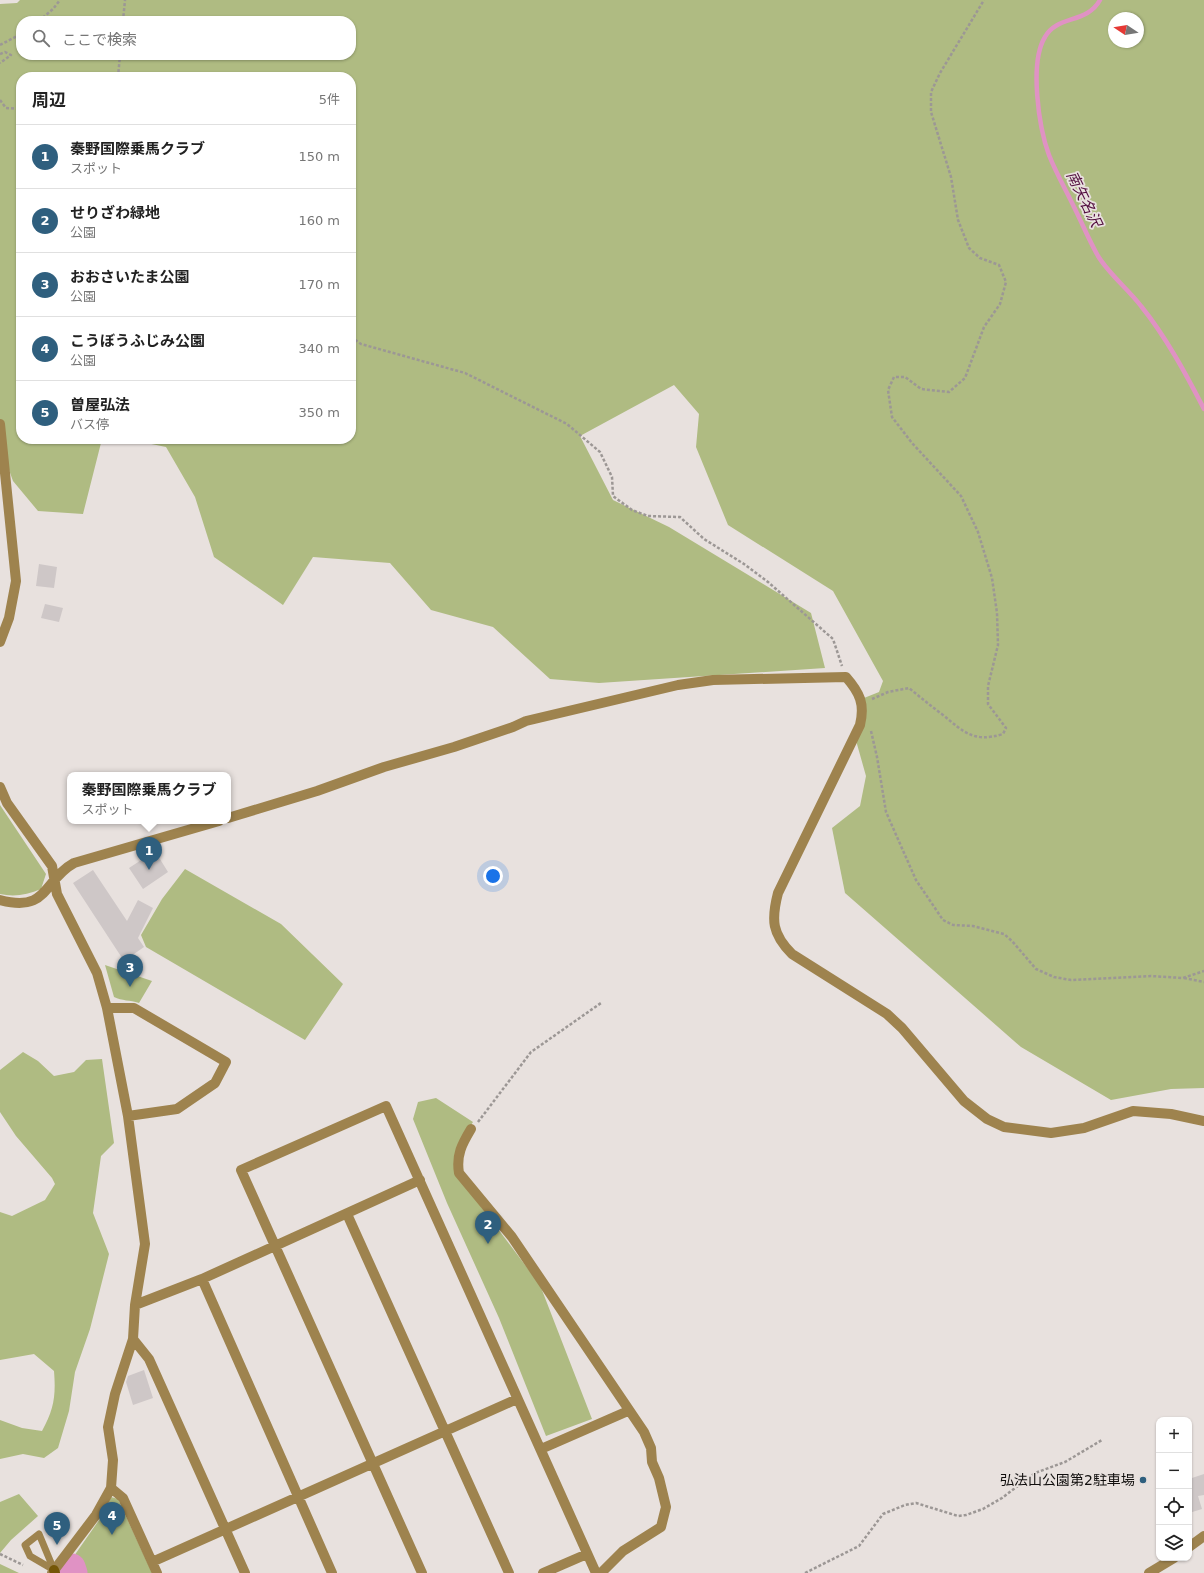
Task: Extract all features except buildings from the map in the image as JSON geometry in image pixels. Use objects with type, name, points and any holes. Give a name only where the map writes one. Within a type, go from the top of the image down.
[{"type":"street","points":[[0,424],[16,581],[9,618],[0,642]]},
{"type":"street","points":[[231,817],[317,791],[384,767],[454,747],[513,727],[526,721],[678,685],[727,679],[846,677],[853,685],[863,707],[860,725],[778,893],[774,919],[775,930],[783,945],[792,954],[887,1014],[902,1028],[964,1101],[987,1120],[1004,1127],[1051,1133],[1084,1128],[1133,1111],[1155,1111],[1204,1122]]},
{"type":"street","points":[[0,787],[7,803],[52,866],[57,894],[97,974],[107,1008],[128,1116],[145,1244],[135,1305],[133,1339],[115,1394],[108,1427],[113,1460],[111,1488],[96,1515],[54,1572]]},
{"type":"street","points":[[0,900],[21,903],[30,902],[41,898],[63,869],[74,863],[209,824]]},
{"type":"street","points":[[107,1008],[134,1008],[226,1062],[215,1082],[177,1109],[128,1116]]},
{"type":"street","points":[[422,1573],[273,1245],[241,1170],[386,1106],[596,1573]]},
{"type":"street","points":[[471,1129],[461,1144],[457,1162],[459,1173],[512,1237],[558,1303],[628,1411],[644,1432],[651,1448],[652,1462],[659,1478],[666,1507],[661,1527],[623,1551],[601,1573]]},
{"type":"street","points":[[135,1305],[202,1279],[273,1245],[347,1214],[420,1180]]},
{"type":"street","points":[[347,1214],[508,1573]]},
{"type":"street","points":[[202,1279],[332,1573]]},
{"type":"street","points":[[133,1339],[149,1359],[245,1573]]},
{"type":"street","points":[[152,1562],[517,1399]]},
{"type":"street","points":[[541,1449],[628,1411]]},
{"type":"street","points":[[111,1488],[123,1498],[157,1573]]},
{"type":"street","points":[[1192,1545],[1204,1536]]},
{"type":"street","points":[[543,1573],[587,1554]]},
{"type":"street","points":[[1148,1573],[1169,1561]]},
{"type":"lane","points":[[39,1534],[54,1572],[30,1556],[25,1544],[39,1534]]},
{"type":"path","points":[[45,16],[60,0]]},
{"type":"path","points":[[123,16],[125,0]]},
{"type":"path","points":[[984,0],[940,73],[932,92],[931,112],[951,177],[958,220],[969,248],[980,258],[999,265],[1006,282],[1000,304],[981,334],[965,378],[949,392],[921,389],[905,377],[894,377],[888,390],[892,417],[912,443],[961,496],[978,532],[992,578],[997,613],[998,645],[988,686],[988,704],[1006,728],[1003,734],[997,736],[978,737],[962,732],[909,688],[888,692],[863,707],[877,757],[886,812],[916,880],[943,920],[953,925],[972,926],[1004,934],[1036,969],[1054,977],[1071,980],[1104,980],[1151,976],[1183,978],[1204,982]]},
{"type":"path","points":[[0,45],[16,37]]},
{"type":"path","points":[[0,54],[5,52],[11,55],[0,63]]},
{"type":"path","points":[[118,72],[120,60]]},
{"type":"path","points":[[0,100],[6,108],[16,109]]},
{"type":"path","points":[[356,340],[361,344],[465,373],[567,424],[600,452],[612,477],[613,496],[632,510],[648,516],[680,518],[704,539],[744,564],[768,582],[833,639],[846,677]]},
{"type":"path","points":[[1183,978],[1204,971]]},
{"type":"path","points":[[471,1129],[531,1052],[601,1002]]},
{"type":"path","points":[[805,1573],[859,1546],[883,1514],[905,1505],[916,1504],[958,1516],[966,1515],[983,1509],[1002,1498],[1035,1473],[1065,1462],[1102,1440]]},
{"type":"path","points":[[0,1554],[25,1566]]},
{"type":"green space","points":[[20,0],[1204,0],[1204,1088],[1171,1089],[1111,1100],[1021,1047],[845,893],[832,828],[860,806],[866,776],[855,737],[859,700],[879,692],[883,681],[833,591],[728,525],[696,447],[699,414],[674,385],[580,436],[613,500],[669,527],[811,613],[825,668],[599,683],[550,679],[493,627],[431,610],[390,563],[313,557],[283,605],[214,557],[195,497],[166,447],[151,444],[356,444],[356,72],[16,72],[16,444],[101,444],[83,514],[38,511],[13,481],[0,445],[0,4],[17,3]]},
{"type":"green space","points":[[0,805],[46,874],[41,889],[20,895],[0,894]]},
{"type":"green space","points":[[185,869],[281,924],[343,984],[305,1040],[146,947],[141,935],[162,899]]},
{"type":"green space","points":[[105,965],[152,981],[139,1003],[114,997]]},
{"type":"green space","points":[[23,1052],[38,1061],[54,1076],[74,1072],[86,1060],[102,1059],[114,1143],[101,1156],[93,1213],[109,1254],[90,1329],[75,1372],[69,1411],[58,1448],[44,1458],[23,1454],[0,1459],[0,1420],[22,1428],[42,1431],[52,1409],[55,1388],[54,1371],[34,1354],[0,1360],[0,1212],[12,1216],[45,1200],[55,1184],[52,1178],[16,1136],[0,1112],[0,1070]]},
{"type":"green space","points":[[436,1098],[473,1122],[461,1140],[456,1173],[540,1285],[592,1419],[546,1436],[499,1318],[447,1203],[413,1119],[418,1102]]},
{"type":"green space","points":[[19,1494],[38,1516],[11,1540],[0,1553],[0,1502]]},
{"type":"green space","points":[[111,1497],[118,1499],[152,1573],[82,1573],[74,1556],[104,1513]]},
{"type":"green space","points":[[0,1564],[19,1573],[0,1573]]},
{"type":"waterway","name":"南矢名沢","points":[[1100,0],[1088,13],[1057,25],[1050,30],[1040,48],[1037,63],[1037,96],[1045,143],[1055,168],[1102,263],[1136,300],[1159,330],[1183,369],[1204,409]]},
{"type":"waterway","points":[[72,1567],[74,1573]]},
{"type":"place","name":"秦野国際乗馬クラブ","points":[[149,870]]},
{"type":"place","name":"おおさいたま公園","points":[[130,987]]},
{"type":"place","name":"せりざわ緑地","points":[[488,1244]]},
{"type":"place","name":"弘法山公園第2駐車場","points":[[1143,1480]]},
{"type":"place","name":"こうぼうふじみ公園","points":[[112,1535]]},
{"type":"place","name":"曽屋弘法","points":[[57,1545]]}]
